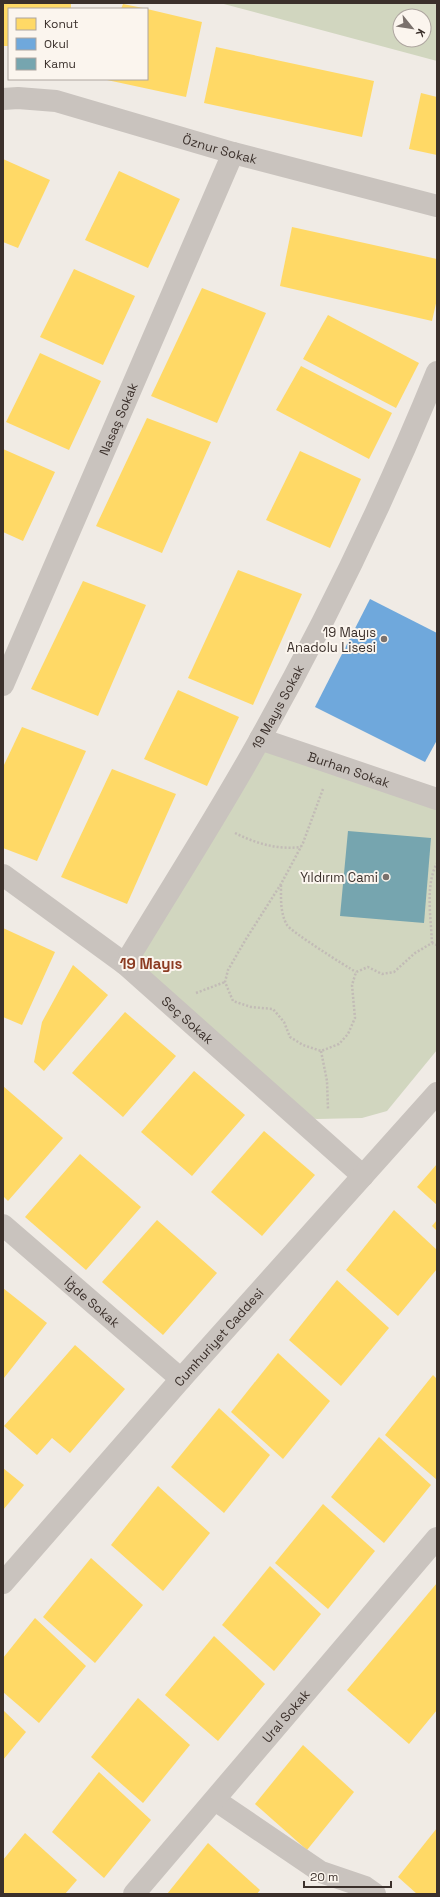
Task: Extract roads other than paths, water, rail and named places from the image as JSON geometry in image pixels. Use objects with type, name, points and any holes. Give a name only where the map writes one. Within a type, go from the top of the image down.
[{"type":"street","name":"Öznur Sokak","points":[[3,99],[18,98],[56,101],[232,153],[437,206]]},
{"type":"street","name":"Nasaş Sokak","points":[[3,685],[232,153]]},
{"type":"street","name":"19 Mayıs Sokak","points":[[125,964],[260,739],[336,595],[412,433],[437,372]]},
{"type":"street","name":"Burhan Sokak","points":[[260,739],[437,799]]},
{"type":"street","name":"Seç Sokak","points":[[3,875],[125,964],[363,1176]]},
{"type":"street","name":"Cumhuriyet Caddesi","points":[[3,1583],[181,1379],[437,1093]]},
{"type":"street","name":"İğde Sokak","points":[[3,1225],[181,1379]]},
{"type":"street","name":"Ural Sokak","points":[[134,1894],[437,1538]]},
{"type":"street","points":[[215,1800],[321,1872],[365,1887],[375,1894]]},
{"type":"place","name":"19 Mayıs Anadolu Lisesi","points":[[384,639]]},
{"type":"place","name":"Yıldırım Cami","points":[[386,877]]},
{"type":"district","name":"19 Mayıs","points":[[151,964]]}]
